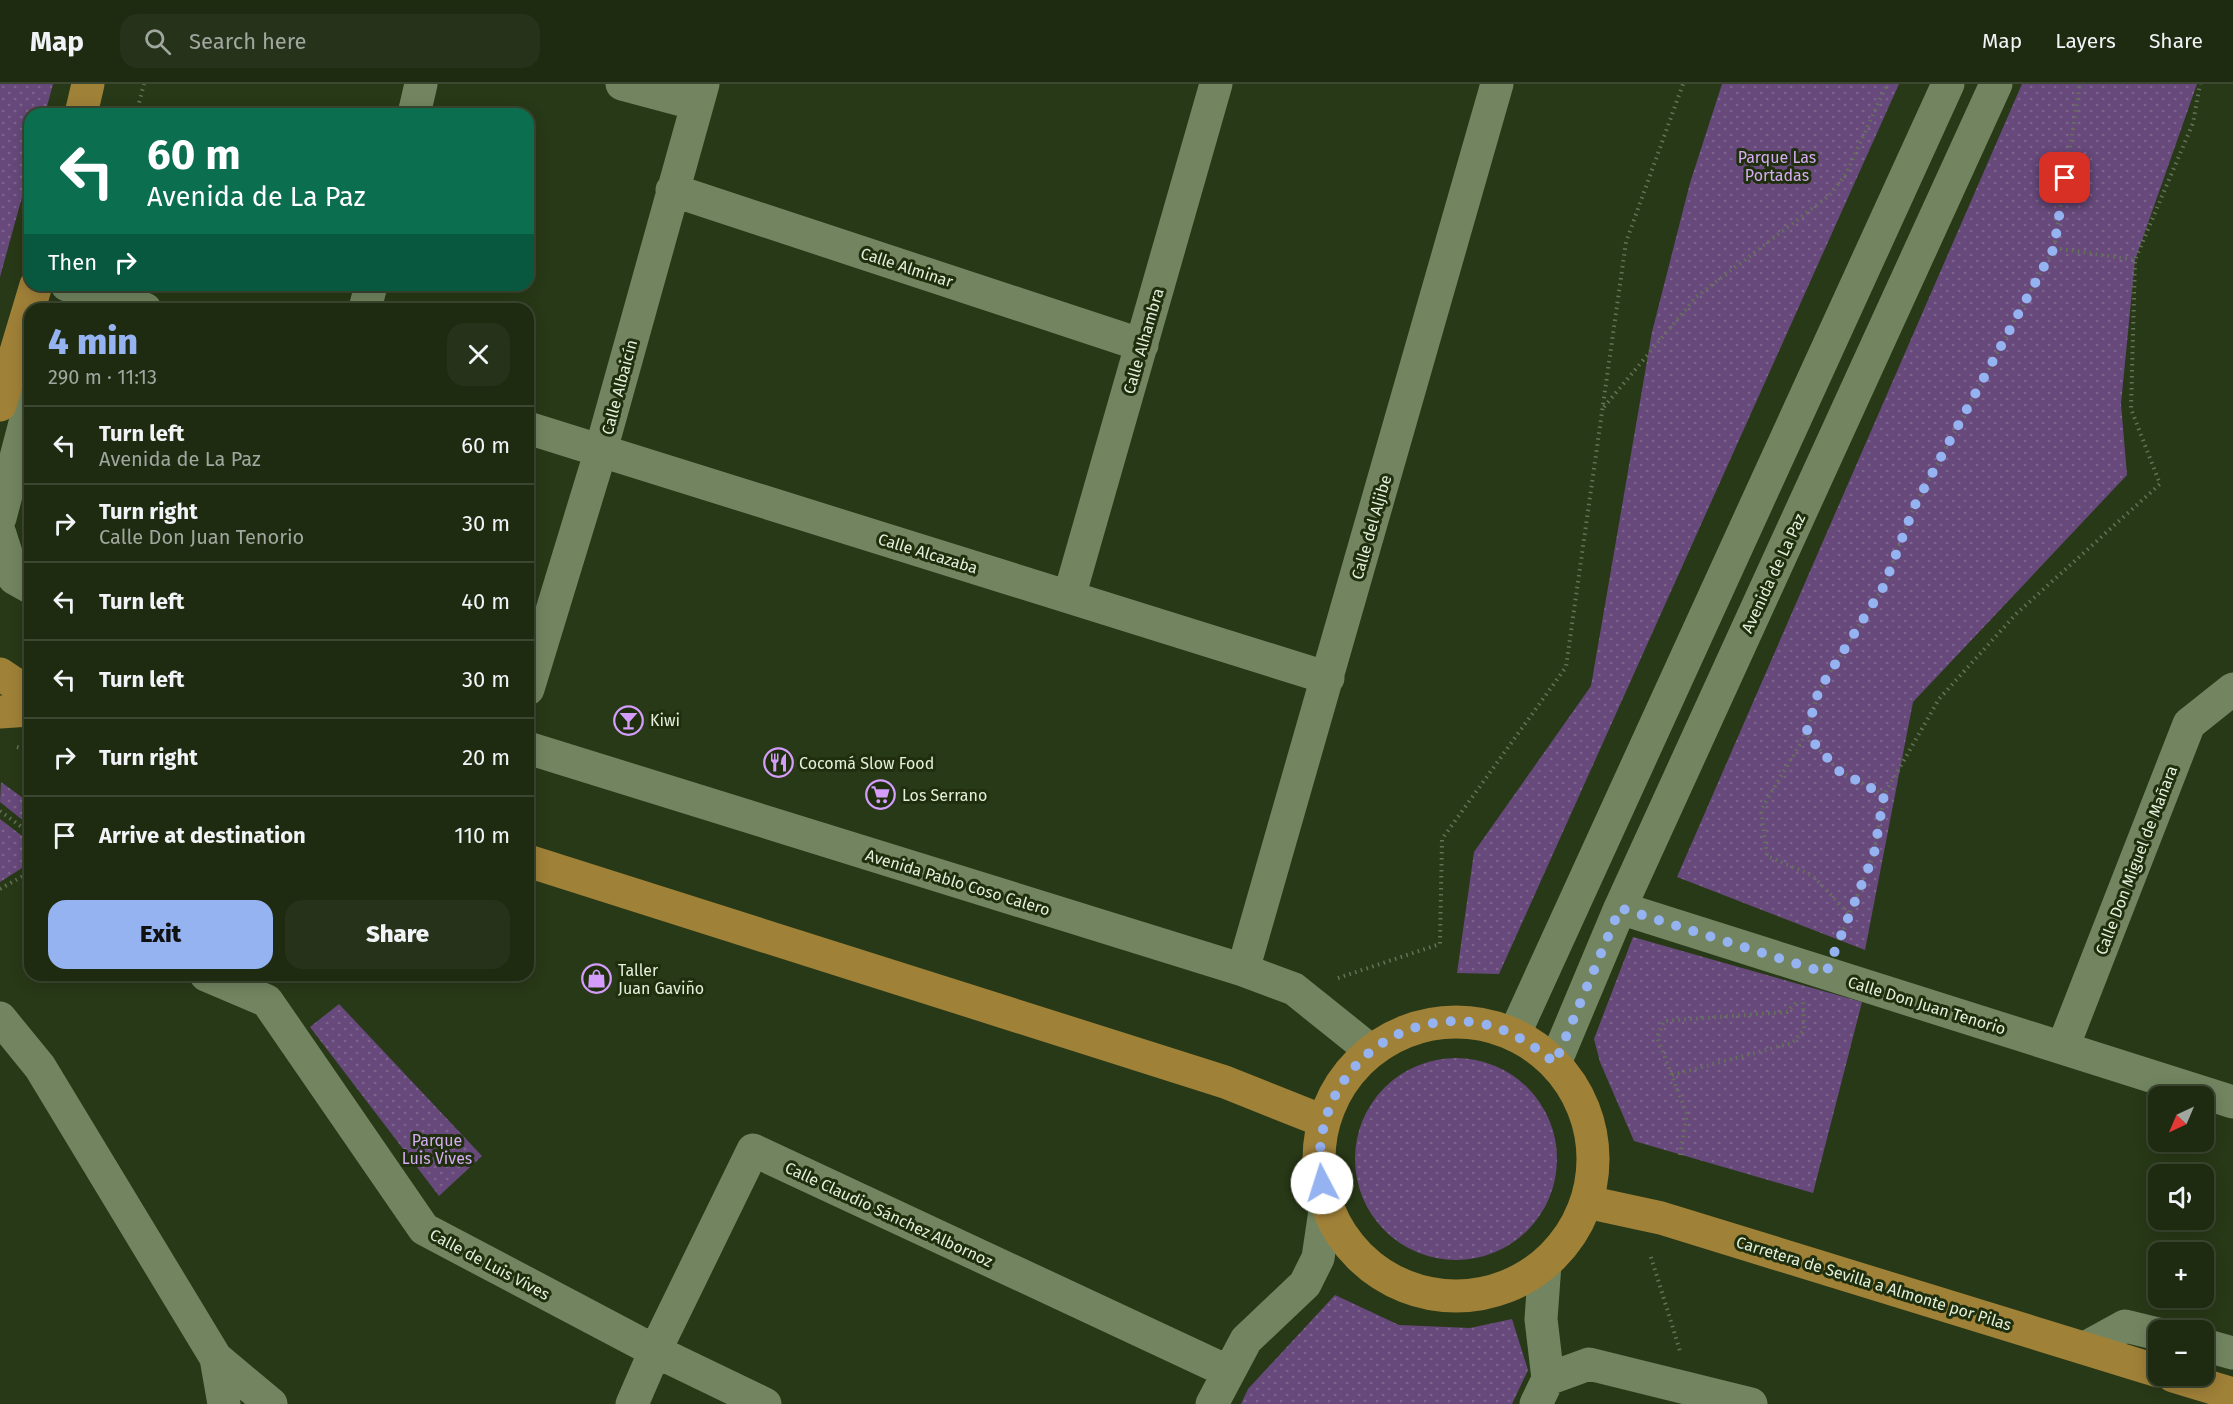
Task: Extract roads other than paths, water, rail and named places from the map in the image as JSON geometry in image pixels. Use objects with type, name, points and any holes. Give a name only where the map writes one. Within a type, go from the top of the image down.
[{"type":"main road","points":[[82,108],[88,84]]},
{"type":"main road","points":[[0,405],[24,331]]},
{"type":"main road","points":[[0,674],[24,690]]},
{"type":"main road","points":[[0,712],[24,710]]},
{"type":"main road","points":[[534,863],[1214,1078],[1323,1121]]},
{"type":"main road","points":[[1440,1022],[1478,1023],[1514,1035],[1536,1047],[1555,1063],[1576,1094],[1590,1128],[1593,1166],[1587,1202],[1570,1236],[1545,1264],[1508,1287],[1464,1296],[1420,1292],[1380,1274],[1347,1243],[1326,1204],[1318,1163],[1323,1121],[1341,1082],[1370,1050],[1403,1031],[1440,1022]]},
{"type":"main road","name":"Carretera de Sevilla a Almonte por Pilas","points":[[1587,1202],[1661,1218],[2148,1368]]},
{"type":"main road","points":[[2206,1386],[2233,1394]]},
{"type":"street","points":[[415,108],[421,84]]},
{"type":"street","points":[[622,84],[700,94]]},
{"type":"street","name":"Calle Alhambra","points":[[1069,597],[1216,84]]},
{"type":"street","name":"Calle del Aljibe","points":[[1243,970],[1497,84]]},
{"type":"street","points":[[1514,1035],[1948,84]]},
{"type":"street","name":"Avenida de La Paz","points":[[1555,1063],[1620,908],[1996,84]]},
{"type":"street","name":"Calle Albaicín","points":[[534,670],[602,450],[700,94]]},
{"type":"street","name":"Calle Alminar","points":[[672,190],[1142,345]]},
{"type":"street","points":[[86,291],[126,303]]},
{"type":"street","points":[[0,518],[24,427]]},
{"type":"street","name":"Calle Alcazaba","points":[[534,430],[1328,678]]},
{"type":"street","points":[[0,534],[14,578],[24,584]]},
{"type":"street","name":"Calle Don Miguel de Mañara","points":[[2063,1047],[2189,724],[2233,689]]},
{"type":"street","name":"Avenida Pablo Coso Calero","points":[[534,750],[1243,970],[1294,989],[1370,1050]]},
{"type":"street","name":"Calle Don Juan Tenorio","points":[[1620,908],[2233,1102]]},
{"type":"street","name":"Calle de Luis Vives","points":[[220,981],[267,1001],[424,1230],[655,1352],[765,1404]]},
{"type":"street","points":[[0,1017],[40,1067],[216,1358],[271,1404]]},
{"type":"street","name":"Calle Claudio Sánchez Albornoz","points":[[655,1352],[753,1150],[1229,1372]]},
{"type":"street","points":[[1212,1404],[1246,1340],[1305,1284],[1318,1258],[1326,1204]]},
{"type":"street","points":[[1545,1264],[1541,1318],[1542,1391],[1589,1364],[1751,1404]]},
{"type":"street","points":[[2085,1348],[2125,1326],[2148,1332]]},
{"type":"street","points":[[2214,1348],[2233,1353]]},
{"type":"street","points":[[632,1404],[655,1352]]},
{"type":"street","points":[[216,1358],[224,1404]]},
{"type":"place","name":"Kiwi","points":[[629,720]]},
{"type":"place","name":"Cocomá Slow Food","points":[[778,763]]},
{"type":"place","name":"Los Serrano","points":[[881,795]]},
{"type":"place","name":"Taller Juan Gaviño","points":[[597,979]]},
{"type":"park label","name":"Parque Las Portadas","points":[[1777,166]]},
{"type":"park label","name":"Parque Luis Vives","points":[[437,1149]]}]
